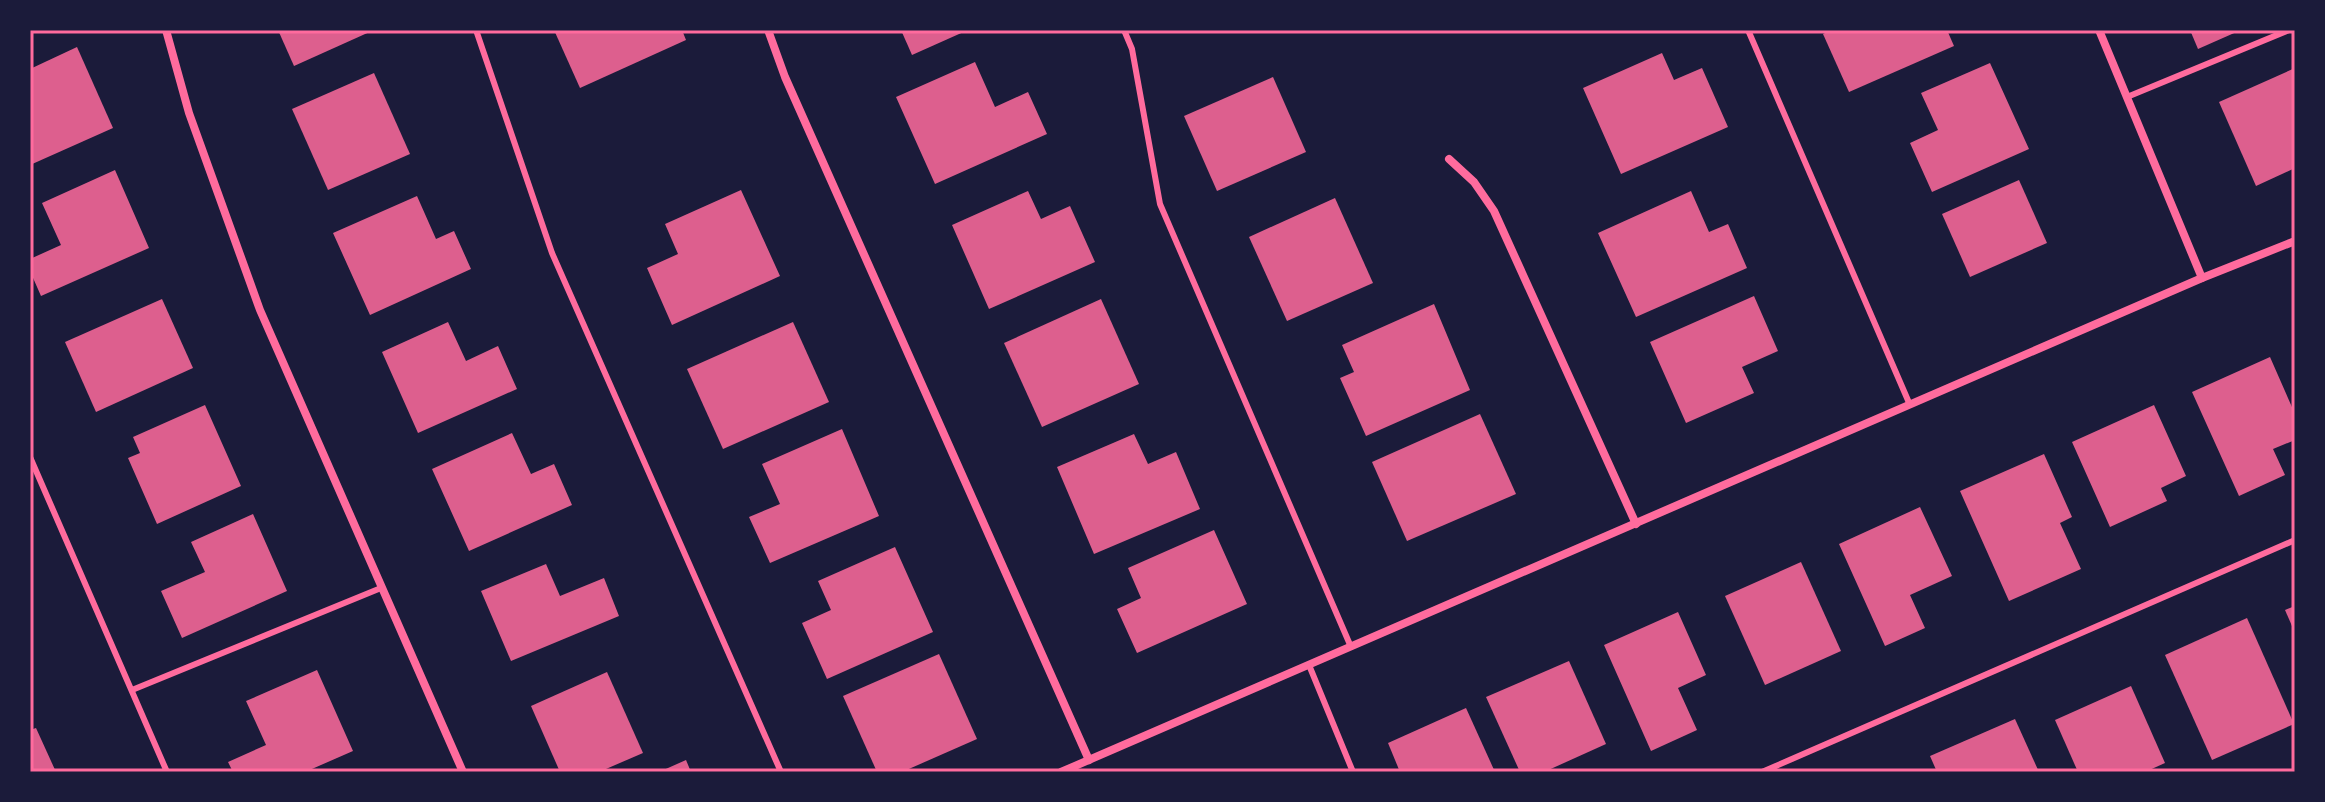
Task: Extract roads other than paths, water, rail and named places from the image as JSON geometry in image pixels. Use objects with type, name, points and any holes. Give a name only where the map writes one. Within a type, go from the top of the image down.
[{"type":"street","points":[[166,30],[189,113],[260,310],[463,772]]},
{"type":"street","points":[[768,30],[791,91],[1089,760]]},
{"type":"street","points":[[2099,30],[2202,278]]},
{"type":"street","points":[[1449,159],[1474,182],[1494,211],[1636,524]]},
{"type":"street","points":[[1061,772],[2202,278],[2295,241]]},
{"type":"lane","points":[[476,30],[552,253],[781,772]]},
{"type":"lane","points":[[1124,30],[1132,49],[1160,204],[1351,647]]},
{"type":"lane","points":[[1748,30],[1910,405]]},
{"type":"lane","points":[[2127,97],[2289,30]]},
{"type":"lane","points":[[30,457],[167,772]]},
{"type":"lane","points":[[1762,772],[2295,540]]},
{"type":"lane","points":[[132,690],[381,588]]},
{"type":"lane","points":[[1309,665],[1353,772]]}]
